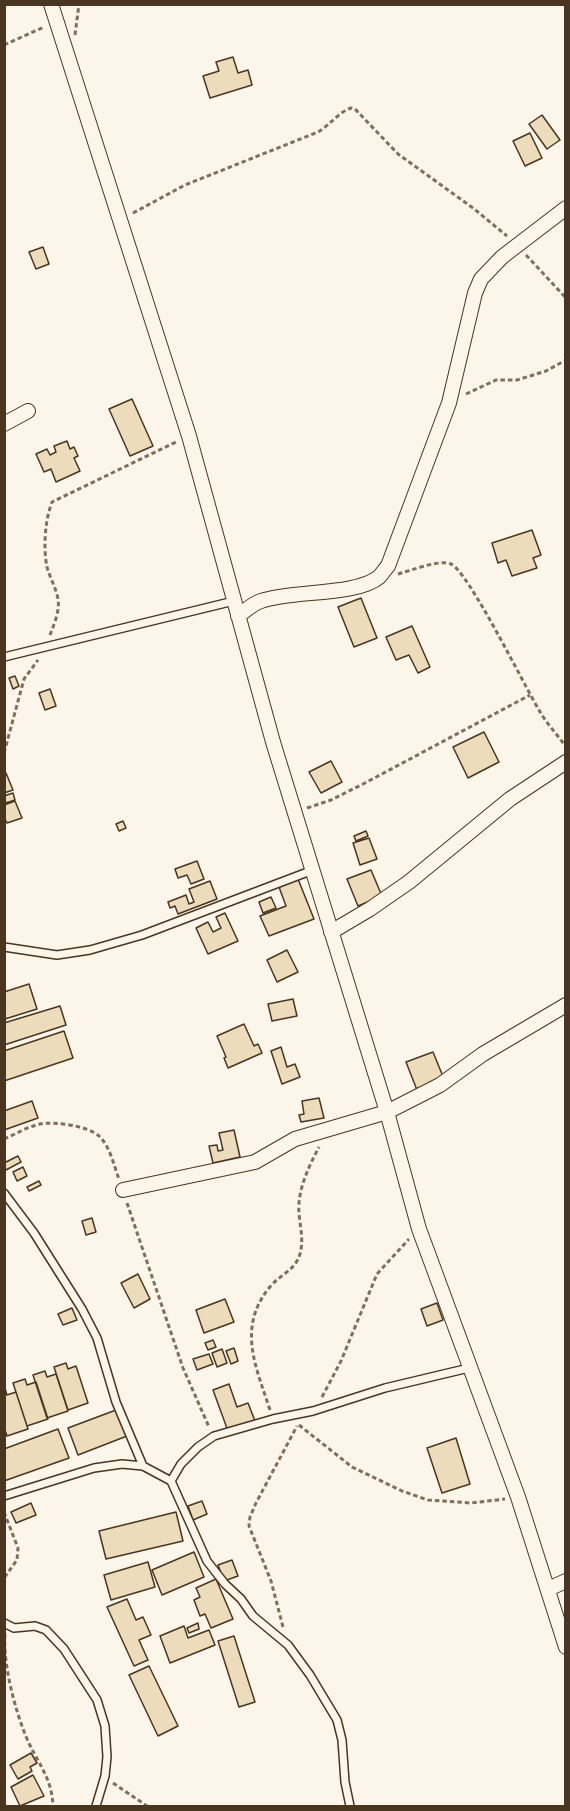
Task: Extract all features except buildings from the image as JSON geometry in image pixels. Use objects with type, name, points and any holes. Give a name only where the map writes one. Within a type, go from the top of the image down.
[{"type":"street","points":[[51,4],[189,436],[237,616],[294,812],[314,870],[387,1112],[419,1229],[518,1497],[566,1647]]},
{"type":"street","points":[[237,616],[265,599],[350,588],[368,584],[379,577],[395,548],[449,403],[475,293],[481,279],[517,244],[566,208]]},
{"type":"street","points":[[4,424],[28,411]]},
{"type":"street","points":[[331,932],[409,882],[510,799],[566,762]]},
{"type":"street","points":[[123,1190],[255,1162],[295,1139],[387,1112],[440,1085],[483,1054],[566,1005]]},
{"type":"street","points":[[548,1589],[566,1581]]},
{"type":"lane","points":[[4,657],[234,601]]},
{"type":"lane","points":[[4,947],[57,955],[90,950],[142,935],[314,870]]},
{"type":"lane","points":[[4,1193],[34,1233],[82,1309],[97,1338],[116,1402],[143,1466]]},
{"type":"lane","points":[[171,1481],[181,1464],[198,1447],[214,1436],[273,1419],[313,1411],[385,1388],[469,1368]]},
{"type":"lane","points":[[4,1496],[94,1468],[122,1464],[143,1466],[171,1481],[207,1561],[253,1616],[288,1645],[310,1675],[337,1720],[342,1740],[345,1782],[350,1806]]},
{"type":"lane","points":[[5,1623],[14,1628],[35,1626],[46,1630],[64,1649],[97,1701],[105,1726],[106,1757],[105,1776],[96,1806]]},
{"type":"path","points":[[4,45],[57,21]]},
{"type":"path","points":[[121,220],[185,185],[318,132],[343,111],[351,108],[355,109],[398,154],[473,208],[517,244],[566,298]]},
{"type":"path","points":[[449,403],[487,382],[517,380],[566,360]]},
{"type":"path","points":[[4,753],[24,679],[45,648],[55,621],[58,600],[46,557],[48,519],[52,502],[189,436]]},
{"type":"path","points":[[390,577],[441,564],[451,564],[456,568],[482,607],[530,695],[566,747]]},
{"type":"path","points":[[294,812],[331,800],[530,695]]},
{"type":"path","points":[[4,1139],[39,1124],[51,1123],[75,1126],[101,1137],[123,1190],[183,1368],[214,1436]]},
{"type":"path","points":[[273,1419],[251,1346],[251,1329],[255,1312],[265,1293],[297,1262],[302,1240],[302,1226],[298,1211],[304,1177],[328,1130]]},
{"type":"path","points":[[313,1411],[328,1388],[341,1361],[377,1274],[419,1229]]},
{"type":"path","points":[[285,1416],[352,1467],[402,1491],[428,1500],[471,1503],[518,1497]]},
{"type":"path","points":[[288,1645],[271,1581],[249,1526],[256,1503],[297,1424]]},
{"type":"path","points":[[4,1512],[18,1548],[17,1560],[4,1578]]},
{"type":"path","points":[[5,1623],[4,1641],[13,1695],[25,1735],[51,1789],[53,1806]]},
{"type":"path","points":[[105,1776],[147,1806]]}]
